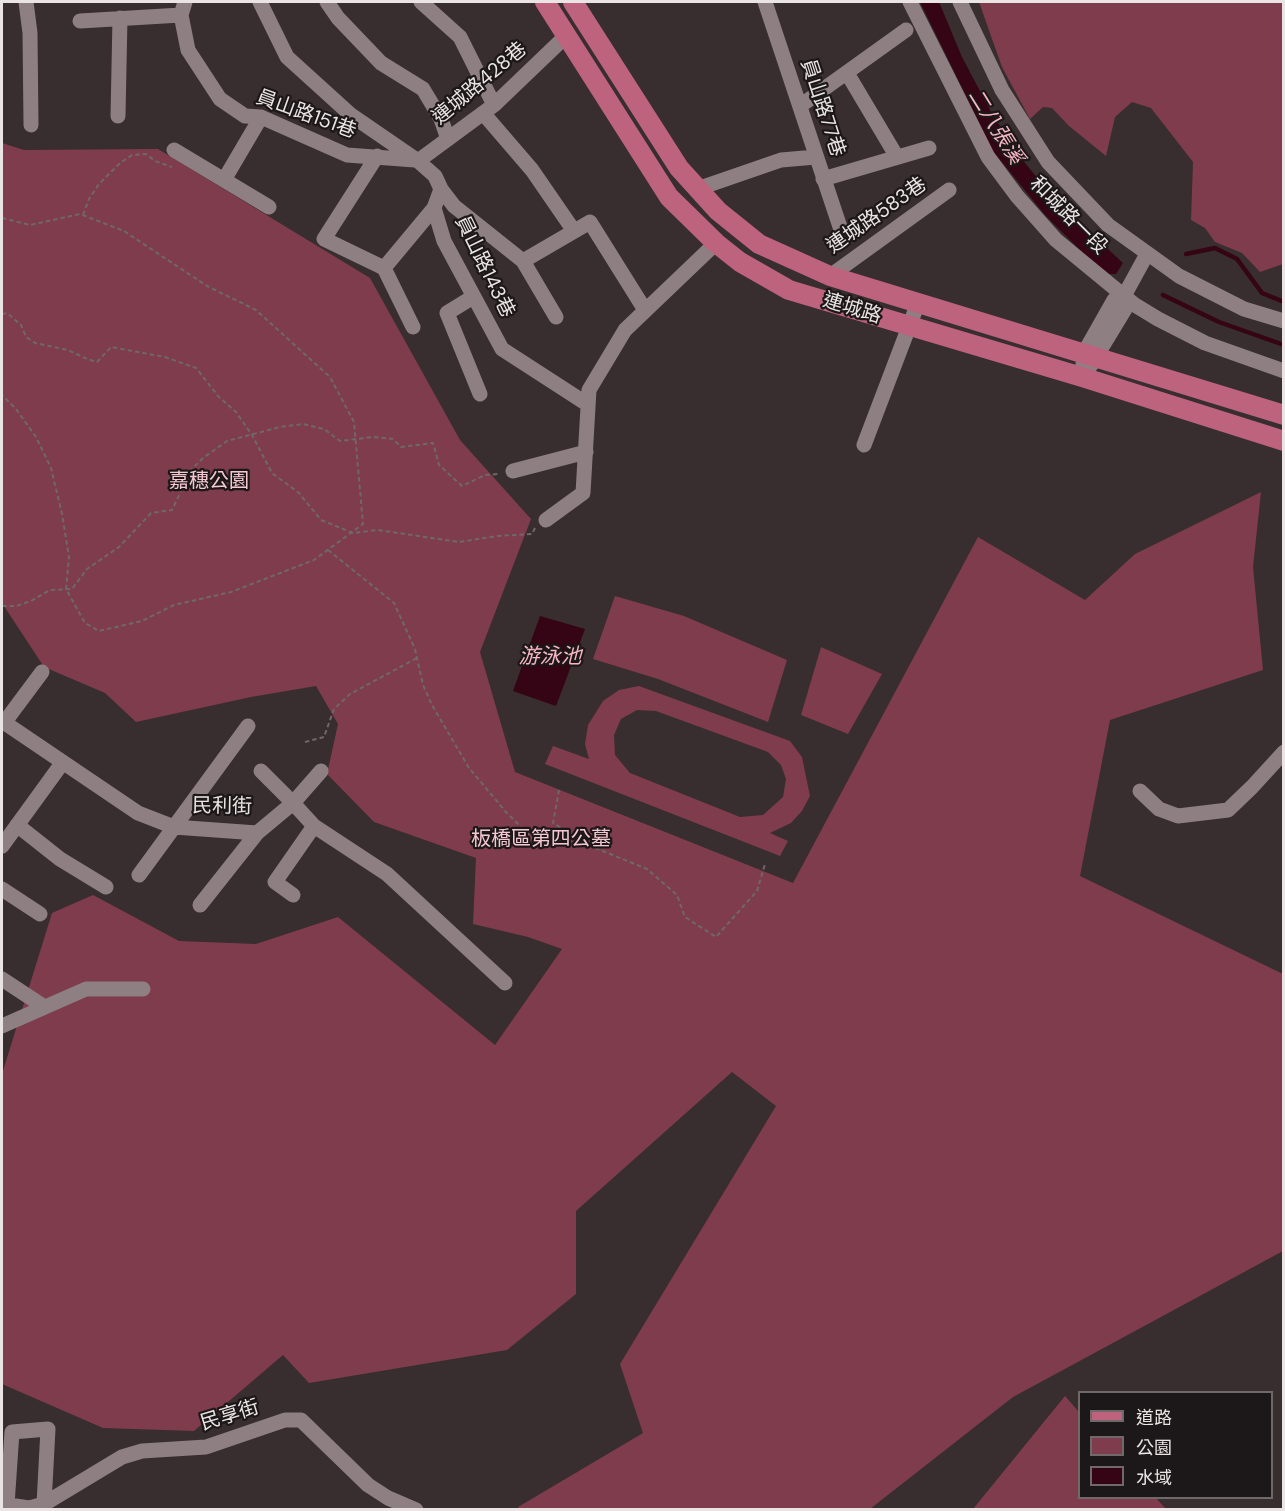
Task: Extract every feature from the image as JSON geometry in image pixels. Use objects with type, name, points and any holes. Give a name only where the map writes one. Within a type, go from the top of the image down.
[{"type":"main road","name":"連城路","points":[[545,2],[669,197],[716,243],[740,262],[789,290],[1082,377],[1284,441]]},
{"type":"main road","name":"連城路","points":[[573,2],[673,159],[718,211],[759,244],[830,276],[1284,415]]},
{"type":"street","points":[[26,2],[30,33],[31,125]]},
{"type":"street","points":[[260,2],[287,57],[351,115],[418,160],[435,176],[441,189],[454,206],[523,261],[556,317]]},
{"type":"street","points":[[327,2],[338,18],[381,63],[423,89],[441,119],[448,140]]},
{"type":"street","points":[[421,2],[460,38],[488,109],[574,231]]},
{"type":"street","name":"員山路77巷","points":[[765,2],[840,227]]},
{"type":"street","name":"和城路一段","points":[[910,2],[988,157],[1017,196],[1056,240],[1124,296],[1158,319],[1205,343],[1284,370]]},
{"type":"street","name":"和城路一段","points":[[960,2],[1002,90],[1048,162],[1108,225],[1179,276],[1244,309],[1284,321]]},
{"type":"street","points":[[80,21],[120,18],[183,8]]},
{"type":"street","name":"員山路151巷","points":[[183,8],[188,50],[220,99],[245,116],[261,117],[347,155],[418,160]]},
{"type":"street","points":[[118,116],[120,18]]},
{"type":"street","points":[[800,106],[906,30]]},
{"type":"street","name":"連城路428巷","points":[[418,160],[488,109],[566,36]]},
{"type":"street","points":[[846,73],[897,157]]},
{"type":"street","points":[[224,180],[261,117]]},
{"type":"street","points":[[823,179],[929,148]]},
{"type":"street","points":[[174,150],[269,207]]},
{"type":"street","points":[[377,156],[324,239],[384,268],[413,327]]},
{"type":"street","points":[[697,189],[781,160],[816,157]]},
{"type":"street","name":"員山路143巷","points":[[441,189],[434,208],[444,241],[502,349],[587,404]]},
{"type":"street","name":"連城路583巷","points":[[830,276],[949,190]]},
{"type":"street","points":[[384,268],[434,208]]},
{"type":"street","points":[[523,261],[590,222],[645,310]]},
{"type":"street","points":[[546,520],[583,493],[589,390],[625,330],[716,243]]},
{"type":"street","points":[[1082,377],[1091,356],[1125,309],[1124,296],[1147,254]]},
{"type":"street","points":[[473,297],[447,313],[480,394]]},
{"type":"street","points":[[864,445],[918,303]]},
{"type":"street","points":[[513,471],[586,452]]},
{"type":"street","points":[[3,722],[42,672]]},
{"type":"street","name":"民利街","points":[[3,722],[138,813],[174,827],[257,833],[293,803],[321,771]]},
{"type":"street","points":[[139,875],[248,726]]},
{"type":"street","points":[[1140,791],[1159,809],[1178,816],[1228,810],[1284,752]]},
{"type":"street","points":[[63,762],[8,834],[60,859],[106,887]]},
{"type":"street","points":[[261,771],[314,826],[387,874],[505,983]]},
{"type":"street","points":[[292,896],[275,882],[314,826]]},
{"type":"street","points":[[201,905],[257,833]]},
{"type":"street","points":[[2,890],[40,914]]},
{"type":"street","points":[[2,979],[43,1006]]},
{"type":"street","points":[[2,1026],[86,989],[143,989]]},
{"type":"street","name":"民享街","points":[[11,1506],[29,1508],[44,1504],[122,1457],[142,1451],[206,1447],[285,1420],[301,1420],[368,1485],[388,1498],[417,1509]]},
{"type":"street","points":[[11,1506],[12,1432],[48,1429],[44,1504]]},
{"type":"path","points":[[83,215],[99,184],[120,163],[132,155],[146,154],[169,168],[177,167]]},
{"type":"path","points":[[2,218],[30,225],[83,215],[124,231],[207,285],[256,310],[330,377],[354,422],[363,524],[314,560],[231,592],[174,605],[114,630],[99,632],[85,623],[66,589],[69,557],[63,514],[51,468],[36,437],[2,394]]},
{"type":"path","points":[[2,314],[7,313],[21,326],[26,337],[35,343],[68,350],[87,360],[97,362],[111,347],[165,357],[196,368],[218,396],[236,412],[252,435],[272,472],[298,494],[321,520],[352,534],[378,530],[459,542],[532,534],[537,526],[546,520]]},
{"type":"path","points":[[2,606],[16,606],[40,597],[50,590],[72,589],[87,569],[118,547],[151,513],[172,510],[191,470],[203,458],[227,441],[280,427],[303,424],[324,429],[340,441],[393,439],[401,447],[433,443],[440,465],[462,486],[486,475],[513,471]]},
{"type":"path","points":[[328,550],[394,603],[417,658],[423,685],[432,705],[469,768],[506,812],[534,840]]},
{"type":"path","points":[[305,742],[324,737],[334,709],[350,694],[417,658]]},
{"type":"path","points":[[559,790],[553,823],[593,847],[647,869],[677,895],[685,917],[716,937],[757,891],[765,864]]},
{"type":"green space","points":[[979,2],[1283,2],[1283,264],[1260,272],[1242,253],[1215,242],[1205,228],[1191,220],[1193,162],[1151,108],[1132,102],[1115,117],[1106,156],[1069,126],[1052,108],[1043,107],[1030,119],[1002,67]]},
{"type":"green space","points":[[2,143],[24,150],[158,149],[370,278],[460,440],[531,519],[480,652],[515,772],[793,883],[978,537],[1085,600],[1135,554],[1261,492],[1253,567],[1263,670],[1110,720],[1080,876],[1283,974],[1283,1251],[1013,1397],[870,1509],[520,1509],[518,1507],[643,1433],[620,1364],[776,1106],[732,1072],[576,1211],[576,1294],[507,1350],[309,1383],[283,1355],[194,1431],[103,1428],[2,1384],[2,1074],[52,913],[93,895],[179,941],[256,944],[338,917],[495,1045],[562,949],[528,937],[473,924],[476,858],[374,822],[327,774],[338,724],[316,686],[251,697],[136,722],[105,693],[44,667],[2,603]]},
{"type":"green space","points":[[615,596],[684,616],[787,660],[768,722],[658,679],[593,659]]},
{"type":"green space","points":[[821,647],[882,674],[848,734],[801,715]]},
{"type":"green space","points":[[639,686],[790,741],[802,757],[810,796],[802,811],[791,823],[770,833],[788,841],[780,856],[545,764],[553,746],[589,759],[585,744],[588,725],[603,701],[619,690]],"holes":[[[637,710],[656,711],[768,752],[781,765],[786,779],[783,797],[763,815],[740,817],[630,773],[615,755],[614,735],[621,719]]]},
{"type":"green space","points":[[1065,1396],[1078,1411],[1078,1499],[1157,1499],[1166,1509],[973,1509]]},
{"type":"water","name":"二八張溪","points":[[920,2],[939,2],[962,57],[991,112],[1017,153],[1055,200],[1123,263],[1116,274],[1104,274],[1045,215],[993,151]]},
{"type":"water","name":"游泳池","points":[[540,616],[585,629],[556,706],[513,691]]},
{"type":"waterway","points":[[1186,254],[1215,248],[1237,259],[1262,293],[1284,302]]},
{"type":"waterway","points":[[1163,295],[1219,322],[1284,345]]},
{"type":"park label","name":"嘉穗公園","points":[[209,482]]},
{"type":"park label","name":"板橋區第四公墓","points":[[541,840]]}]
